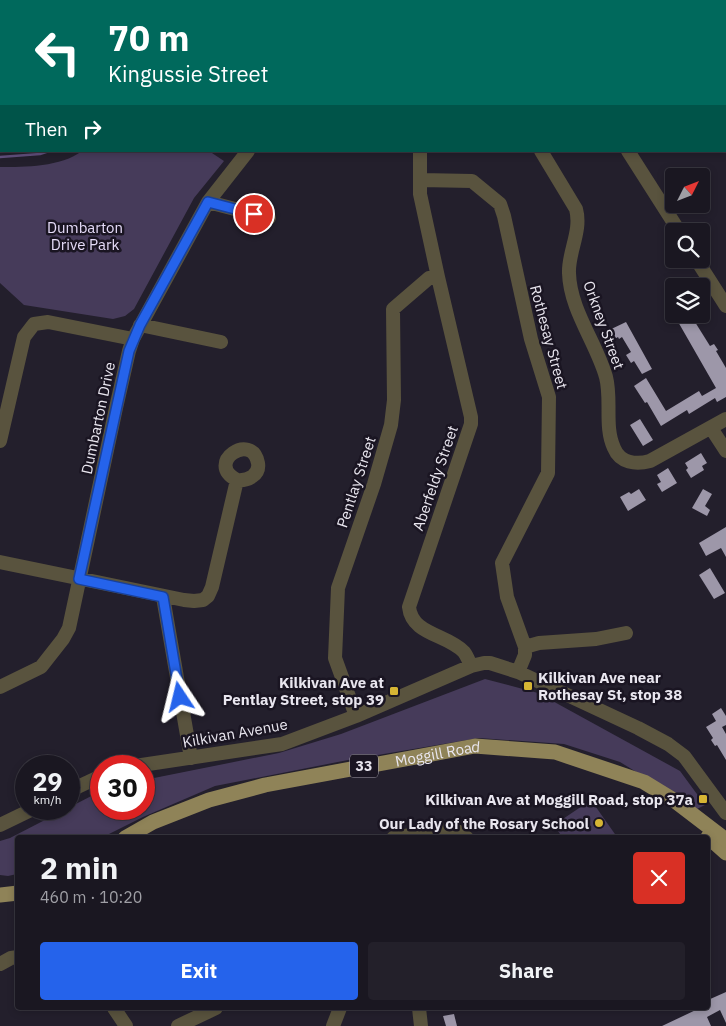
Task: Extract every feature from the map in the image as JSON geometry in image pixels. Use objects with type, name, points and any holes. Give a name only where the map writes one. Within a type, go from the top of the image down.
[{"type":"main road","name":"Moggill Road","points":[[130,835],[152,822],[210,800],[264,785],[475,746],[555,752],[644,782],[696,816],[726,840]]},
{"type":"main road","name":"Moggill Road","points":[[610,771],[688,819],[706,835]]},
{"type":"main road","name":"Moggill Road","points":[[710,838],[726,852]]},
{"type":"main road","points":[[0,886],[15,885]]},
{"type":"main road","points":[[0,896],[15,894]]},
{"type":"street","name":"Dumbarton Drive","points":[[0,687],[41,667],[63,639],[69,628],[133,338],[208,202],[247,152]]},
{"type":"street","name":"Aberfeldy Street","points":[[420,152],[420,194],[471,417],[471,424],[409,607],[410,616],[417,626],[463,651],[471,666]]},
{"type":"street","name":"Orkney Street","points":[[542,152],[576,209],[578,216],[570,262],[570,282],[578,310],[606,378],[610,434],[614,448],[622,458],[635,463],[650,461],[712,428]]},
{"type":"street","points":[[629,152],[674,223]]},
{"type":"street","name":"Rothesay Street","points":[[421,180],[472,181],[500,204],[531,339],[549,397],[548,473],[502,563],[507,596],[524,647]]},
{"type":"street","points":[[208,202],[269,218]]},
{"type":"street","points":[[702,268],[726,306]]},
{"type":"street","name":"Pentlay Street","points":[[356,716],[335,658],[338,588],[392,425],[394,400],[393,309],[429,278],[438,277]]},
{"type":"street","points":[[0,441],[24,337],[34,324],[48,322],[133,338]]},
{"type":"street","points":[[140,325],[221,342]]},
{"type":"street","points":[[726,419],[712,428],[726,451]]},
{"type":"street","points":[[0,562],[163,597],[194,602],[203,600],[208,596],[212,588],[238,480]]},
{"type":"street","points":[[163,597],[191,758]]},
{"type":"street","points":[[518,672],[525,655],[524,647],[539,643],[596,639],[626,633]]},
{"type":"street","name":"Kilkivan Avenue","points":[[155,763],[282,744],[356,716],[471,666],[490,663],[518,672],[630,724],[668,744],[684,756],[726,813]]},
{"type":"street","points":[[0,825],[15,818]]},
{"type":"street","points":[[412,835],[447,829],[458,831],[464,835]]},
{"type":"street","points":[[0,964],[15,957]]},
{"type":"street","points":[[115,1010],[126,1026]]},
{"type":"street","points":[[178,1026],[212,1010]]},
{"type":"street","points":[[333,1026],[339,1010]]},
{"type":"street","points":[[419,1010],[421,1026]]},
{"type":"green space","name":"Dumbarton Drive Park","points":[[80,152],[210,152],[224,161],[194,198],[134,309],[125,316],[113,319],[24,305],[0,283],[0,167],[42,165]]},
{"type":"green space","points":[[485,679],[538,693],[680,771],[705,805],[697,809],[620,762],[564,744],[479,738],[348,760],[215,786],[155,812],[155,778],[279,753],[341,734]]},
{"type":"green space","points":[[90,797],[90,820],[137,820],[107,835],[16,835],[45,820],[80,820],[80,802]]},
{"type":"green space","points":[[591,800],[616,835],[561,835],[554,825]]},
{"type":"green space","points":[[15,835],[15,874],[0,875],[0,841]]},
{"type":"building","points":[[626,322],[652,369],[642,374],[634,361],[631,363],[626,355],[631,352],[622,337],[611,341],[605,332]]},
{"type":"building","points":[[679,323],[696,323],[710,346],[714,344],[726,368],[726,397],[717,402],[715,398],[689,414],[687,410],[661,426],[647,402],[645,403],[634,386],[646,378],[666,411],[699,391],[702,396],[716,388]]},
{"type":"building","points":[[640,419],[653,440],[643,446],[630,425]]},
{"type":"building","points":[[701,453],[707,463],[702,466],[704,470],[691,478],[686,470],[688,468],[685,463]]},
{"type":"building","points":[[668,468],[677,483],[662,492],[657,484],[661,482],[657,475]]},
{"type":"building","points":[[639,489],[646,500],[628,511],[620,497],[629,492],[631,494]]},
{"type":"building","points":[[703,489],[712,494],[705,506],[710,510],[707,516],[692,508]]},
{"type":"building","points":[[726,527],[726,557],[721,548],[706,556],[699,543]]},
{"type":"building","points":[[710,568],[725,593],[714,599],[699,575]]},
{"type":"building","points":[[721,708],[726,716],[726,725],[722,727],[726,734],[726,760],[717,745],[715,746],[711,740],[713,738],[706,727],[716,721],[712,714]]},
{"type":"building","points":[[726,992],[726,1023],[720,1010],[707,1017],[711,1026],[662,1026],[696,1010],[710,1010],[710,999]]},
{"type":"building","points":[[454,1014],[457,1026],[446,1026],[443,1016]]},
{"type":"waterway","points":[[0,157],[46,152]]},
{"type":"place","name":"Kilkivan Ave near Rothesay St, stop 38","points":[[528,686]]},
{"type":"place","name":"Kilkivan Ave at Pentlay Street, stop 39","points":[[394,691]]},
{"type":"place","name":"Kilkivan Ave at Moggill Road, stop 37a","points":[[703,799]]},
{"type":"place","name":"Our Lady of the Rosary School","points":[[599,823]]},
{"type":"route","points":[[180,697],[163,597],[79,579],[133,338],[208,202],[254,214]]}]
